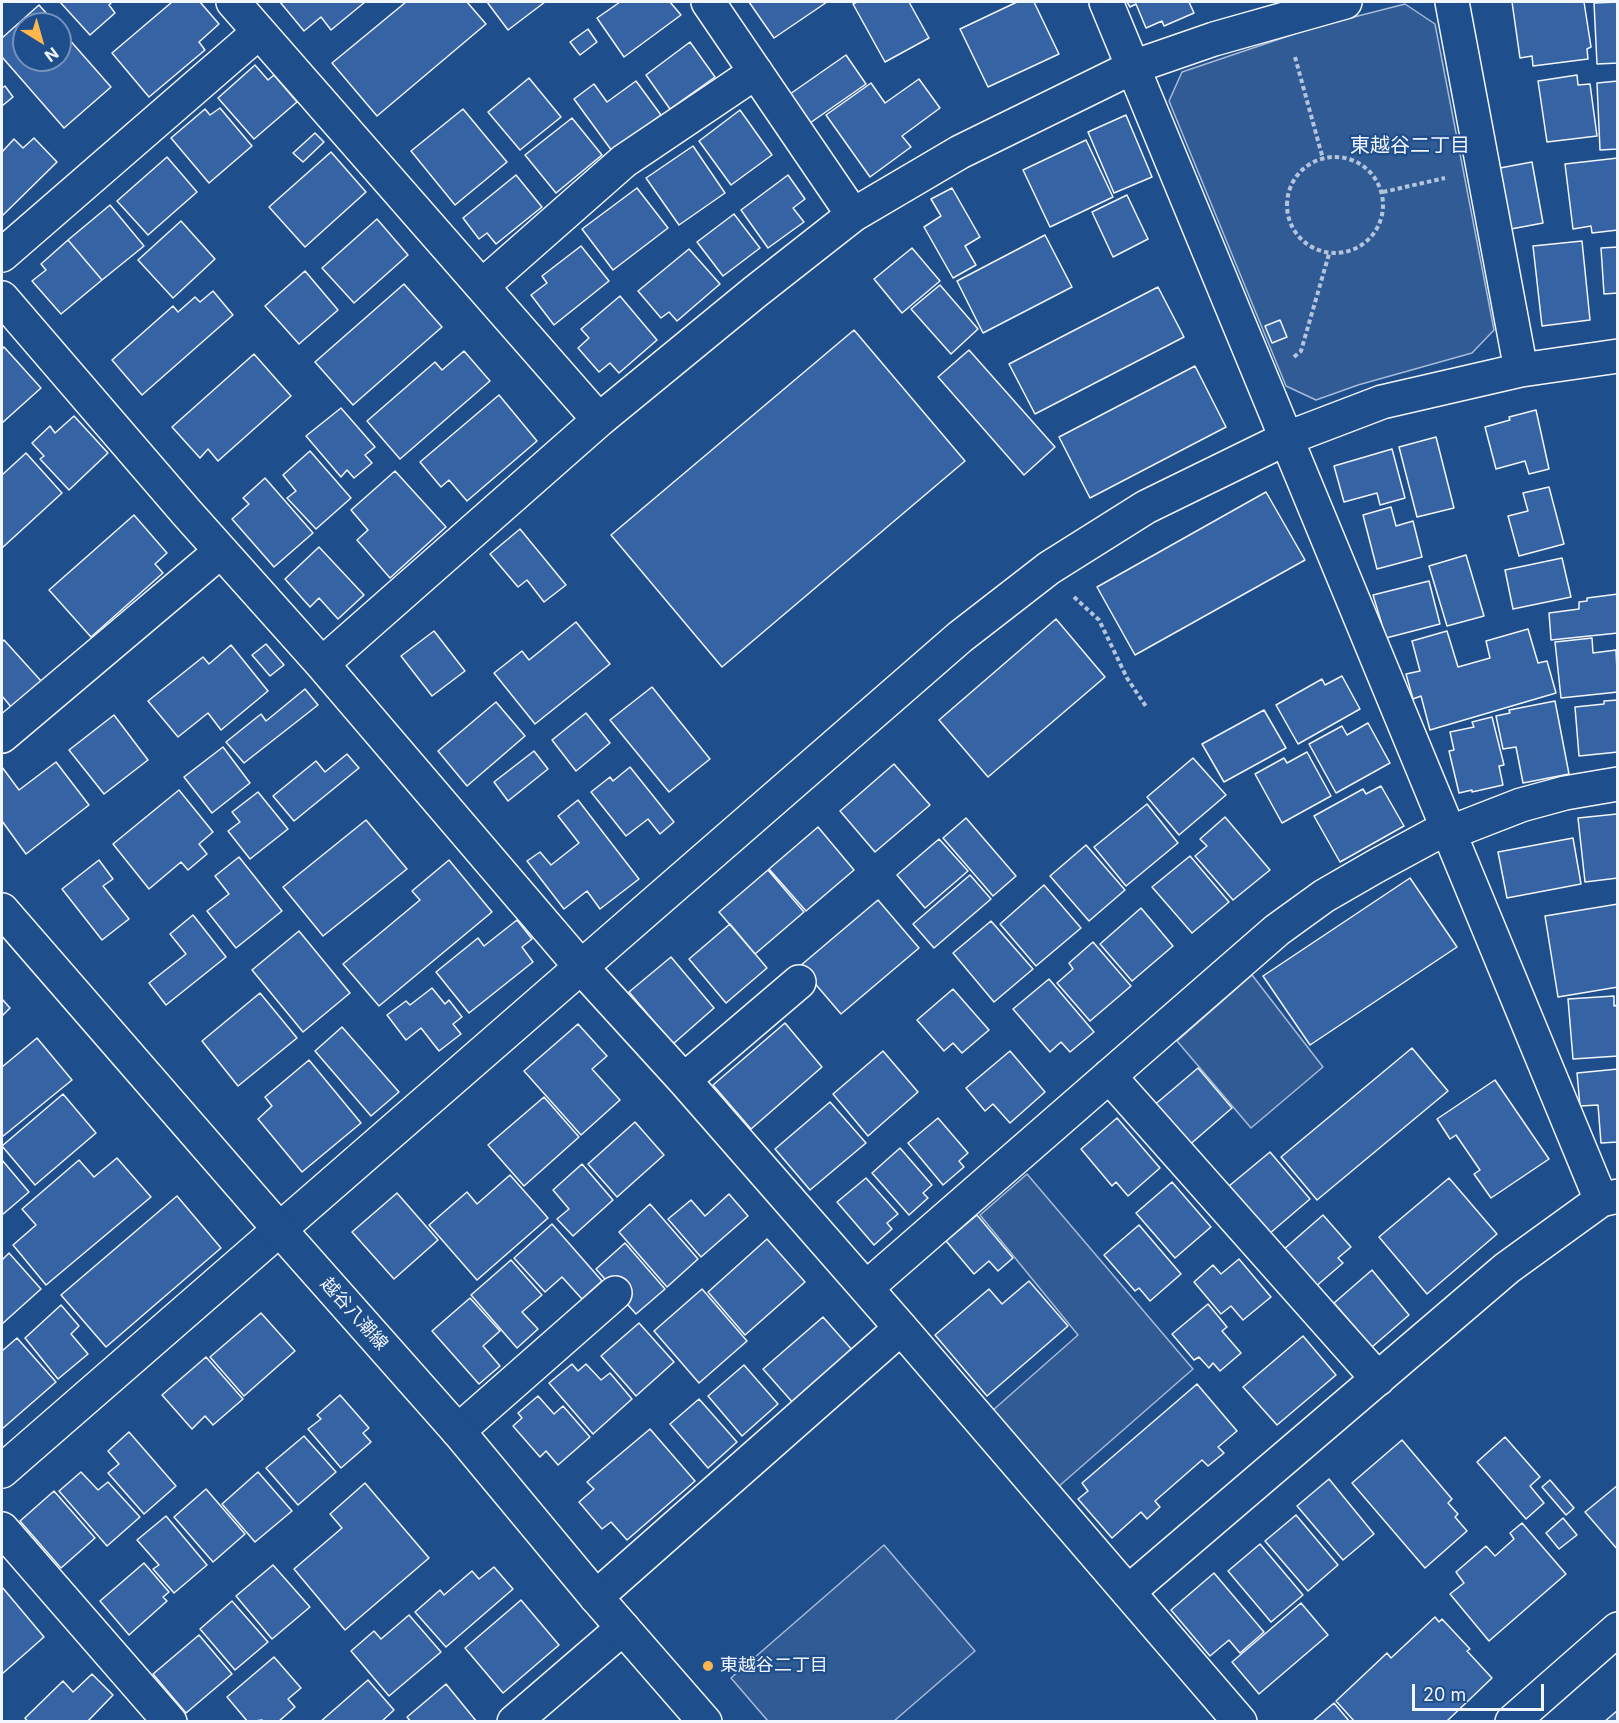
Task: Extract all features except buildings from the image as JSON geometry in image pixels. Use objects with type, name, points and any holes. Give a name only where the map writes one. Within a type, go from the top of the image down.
[{"type":"street","points":[[233,2],[599,420]]},
{"type":"street","points":[[708,2],[853,215]]},
{"type":"street","points":[[1106,2],[1448,831],[1609,1198],[1507,1268],[1128,1592]]},
{"type":"street","points":[[322,664],[599,420],[853,215],[960,152],[1133,67],[1214,39],[1345,2]]},
{"type":"street","points":[[1452,2],[1521,370]]},
{"type":"street","points":[[2,255],[259,32]]},
{"type":"street","points":[[482,286],[624,161],[756,72]]},
{"type":"street","points":[[2,298],[322,664],[581,967],[684,1080],[901,1328],[1240,1722]]},
{"type":"street","points":[[2,1471],[960,637],[1049,568],[1146,507],[1286,439],[1382,402],[1521,370],[1617,356]]},
{"type":"street","points":[[2,736],[221,551]]},
{"type":"street","points":[[866,1288],[1277,930],[1324,896],[1448,831],[1521,805],[1565,793],[1617,784]]},
{"type":"street","name":"越谷八潮線","points":[[2,909],[280,1230],[458,1431],[596,1597],[705,1722]]},
{"type":"street","points":[[684,1080],[799,982]]},
{"type":"street","points":[[1109,1076],[1378,1379]]},
{"type":"street","points":[[458,1431],[615,1293]]},
{"type":"street","points":[[596,1597],[901,1328]]},
{"type":"street","points":[[2,1529],[170,1722]]},
{"type":"street","points":[[514,1722],[623,1628]]},
{"type":"street","points":[[1512,1722],[1614,1641]]},
{"type":"path","points":[[1284,18],[1323,159]]},
{"type":"path","points":[[1340,157],[1358,162],[1371,172],[1383,192],[1382,220],[1374,235],[1361,246],[1346,253],[1329,254],[1313,249],[1299,239],[1290,224],[1286,208],[1288,193],[1295,177],[1307,166],[1323,159],[1340,157]]},
{"type":"path","points":[[1383,192],[1484,170]]},
{"type":"path","points":[[1264,387],[1301,351],[1329,254]]},
{"type":"path","points":[[1049,568],[1099,620],[1127,678],[1147,708]]},
{"type":"shaded area","points":[[1405,4],[1435,24],[1494,330],[1472,353],[1358,385],[1316,400],[1286,386],[1169,101],[1182,72],[1315,27]]},
{"type":"shaded area","points":[[1252,975],[1323,1067],[1251,1128],[1177,1041]]},
{"type":"shaded area","points":[[1027,1174],[1193,1369],[1058,1487],[992,1411],[1078,1335],[980,1215]]},
{"type":"shaded area","points":[[884,1545],[975,1651],[894,1721],[768,1721],[731,1678]]},
{"type":"place","name":"東越谷二丁目","points":[[708,1666]]},
{"type":"district","name":"東越谷二丁目","points":[[1410,146]]}]
